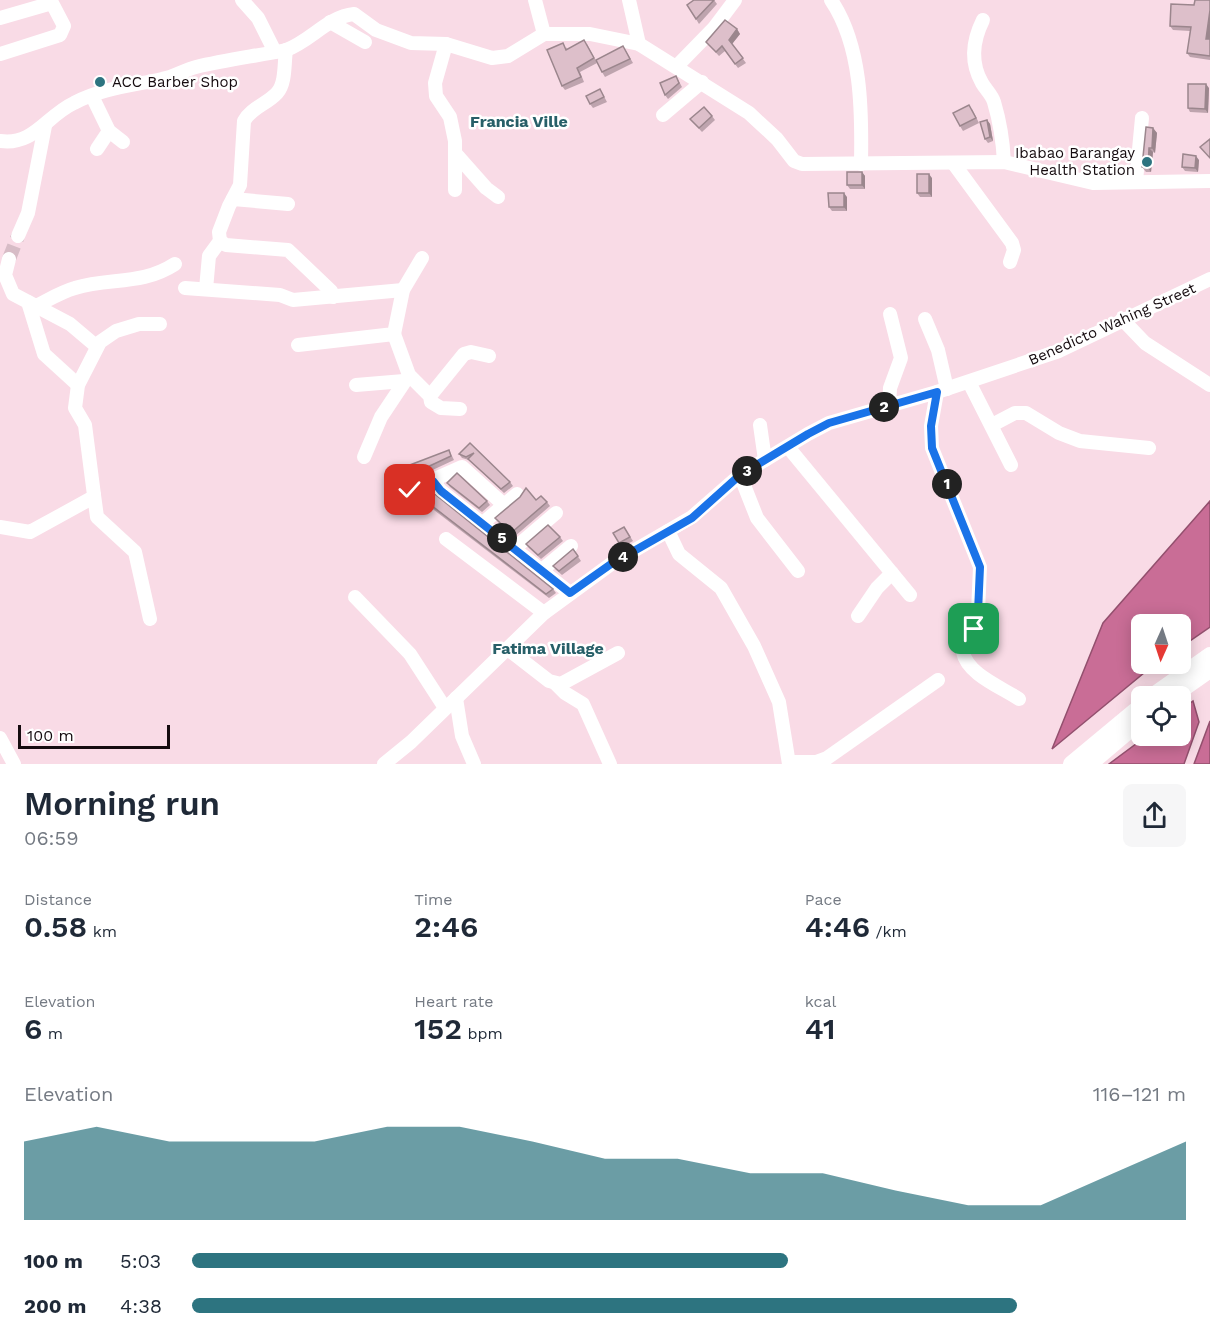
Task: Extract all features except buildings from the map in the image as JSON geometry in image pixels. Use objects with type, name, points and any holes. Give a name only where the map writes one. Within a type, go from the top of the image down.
[{"type":"main road","points":[[1166,686],[1210,656]]},
{"type":"main road","points":[[1187,686],[1210,670]]},
{"type":"main road","points":[[1071,764],[1131,714]]},
{"type":"main road","points":[[1090,764],[1131,729]]},
{"type":"street","points":[[206,289],[209,256],[220,240],[219,232],[240,185],[244,121],[248,115],[278,92],[282,83],[280,51],[258,18],[242,0]]},
{"type":"street","points":[[535,0],[544,34]]},
{"type":"street","points":[[629,0],[639,44]]},
{"type":"street","points":[[677,66],[714,28],[735,0]]},
{"type":"street","points":[[831,0],[841,14],[851,47],[862,106],[861,164]]},
{"type":"street","points":[[0,18],[52,3],[64,26],[60,35],[0,54]]},
{"type":"street","points":[[0,141],[19,142],[45,126],[60,111],[120,85],[176,75],[193,67],[280,51],[300,45],[330,22],[355,7],[376,30],[411,44],[446,44],[500,59],[544,34],[590,34],[639,44],[749,113],[777,139],[794,161],[819,165],[901,161],[954,164],[1004,162],[1093,183],[1210,181]]},
{"type":"street","points":[[983,20],[975,36],[973,50],[980,81],[993,99],[1003,141],[1004,162]]},
{"type":"street","points":[[330,22],[365,42]]},
{"type":"street","points":[[446,44],[435,83],[436,96],[450,117],[453,127],[455,190]]},
{"type":"street","points":[[663,115],[702,82]]},
{"type":"street","points":[[93,96],[109,131],[123,142]]},
{"type":"street","points":[[1136,181],[1142,118]]},
{"type":"street","points":[[18,236],[28,213],[45,126]]},
{"type":"street","points":[[97,150],[109,131]]},
{"type":"street","points":[[455,153],[486,188],[498,197]]},
{"type":"street","points":[[954,164],[1012,243],[1014,250],[1010,262]]},
{"type":"street","points":[[233,199],[288,204]]},
{"type":"street","points":[[220,240],[226,244],[288,250],[331,291],[333,297]]},
{"type":"street","points":[[422,258],[403,290],[394,334],[407,378],[430,396],[435,406],[460,409]]},
{"type":"street","points":[[9,259],[5,275],[8,287],[13,294],[84,333],[96,346]]},
{"type":"street","points":[[32,304],[75,288],[147,277],[175,264]]},
{"type":"street","name":"Benedicto Wahing Street","points":[[384,764],[411,742],[509,650],[544,613],[611,564],[692,518],[740,475],[765,460],[829,423],[969,382],[1059,351],[1210,279]]},
{"type":"street","points":[[185,288],[280,295],[293,300],[403,290]]},
{"type":"street","points":[[32,304],[44,354],[78,385]]},
{"type":"street","points":[[889,406],[890,388],[901,358],[890,314]]},
{"type":"street","points":[[925,319],[938,350],[942,390],[931,426],[932,448],[980,567],[978,612],[963,652],[964,658],[970,667],[1019,699]]},
{"type":"street","points":[[1122,319],[1145,343],[1210,385]]},
{"type":"street","points":[[150,619],[135,552],[97,517],[85,424],[75,408],[78,385],[96,346],[116,331],[139,324],[160,324]]},
{"type":"street","points":[[298,345],[394,334]]},
{"type":"street","points":[[430,396],[464,354],[471,352],[489,356]]},
{"type":"street","points":[[356,385],[407,378]]},
{"type":"street","points":[[364,457],[381,417],[407,378]]},
{"type":"street","points":[[969,382],[1011,465]]},
{"type":"street","points":[[992,425],[1015,413],[1026,413],[1059,433],[1080,441],[1149,448]]},
{"type":"street","points":[[759,425],[765,460]]},
{"type":"street","points":[[788,447],[910,595]]},
{"type":"street","points":[[410,490],[462,467],[503,504]]},
{"type":"street","points":[[740,475],[756,518],[798,571]]},
{"type":"street","points":[[433,481],[441,491],[570,593]]},
{"type":"street","points":[[483,523],[517,494]]},
{"type":"street","points":[[0,527],[30,532],[51,522],[94,495]]},
{"type":"street","points":[[515,549],[556,513]]},
{"type":"street","points":[[668,531],[679,554],[721,588],[754,646],[779,702],[789,763],[816,762],[827,758],[938,681]]},
{"type":"street","points":[[446,539],[544,613]]},
{"type":"street","points":[[542,570],[571,546]]},
{"type":"street","points":[[858,616],[877,588],[892,573]]},
{"type":"street","points":[[355,597],[410,654],[445,708]]},
{"type":"street","points":[[509,650],[583,704],[610,764]]},
{"type":"street","points":[[555,683],[561,684],[618,653]]},
{"type":"street","points":[[456,698],[462,736],[474,764]]},
{"type":"street","points":[[0,738],[14,764]]},
{"type":"shaded area","points":[[1210,501],[1210,627],[1191,640],[1191,614],[1131,614],[1131,674],[1143,674],[1052,749],[1103,623]]},
{"type":"shaded area","points":[[1193,701],[1199,722],[1191,744],[1191,702]]},
{"type":"shaded area","points":[[1210,721],[1210,764],[1194,764]]},
{"type":"shaded area","points":[[1133,746],[1190,746],[1184,764],[1109,764]]},
{"type":"tunnel","points":[[9,259],[18,236]]},
{"type":"place","name":"ACC Barber Shop","points":[[100,82]]},
{"type":"place","name":"Ibabao Barangay Health Station","points":[[1147,162]]},
{"type":"district","name":"Francia Ville","points":[[519,121]]},
{"type":"district","name":"Fatima Village","points":[[548,648]]},
{"type":"route","points":[[410,490],[433,481],[441,491],[570,593],[611,564],[692,518],[740,475],[808,434],[829,423],[937,392],[930,435],[932,448],[980,567],[978,612],[974,629]]}]
